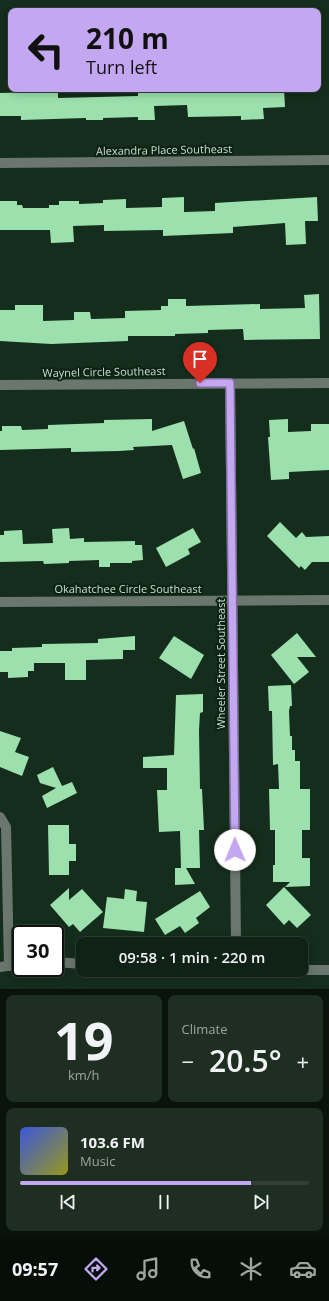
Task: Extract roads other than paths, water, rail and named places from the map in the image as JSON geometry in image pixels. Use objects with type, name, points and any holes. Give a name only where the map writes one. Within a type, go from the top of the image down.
[{"type":"street","name":"Alexandra Place Southeast","points":[[0,163],[329,160]]},
{"type":"street","name":"Wheeler Street Southeast","points":[[230,383],[236,937]]},
{"type":"street","name":"Waynel Circle Southeast","points":[[0,385],[329,383]]},
{"type":"street","name":"Okahatchee Circle Southeast","points":[[0,602],[329,600]]},
{"type":"street","points":[[0,817],[6,827],[5,966]]},
{"type":"street","points":[[64,963],[76,964]]},
{"type":"street","points":[[308,970],[329,970]]}]
